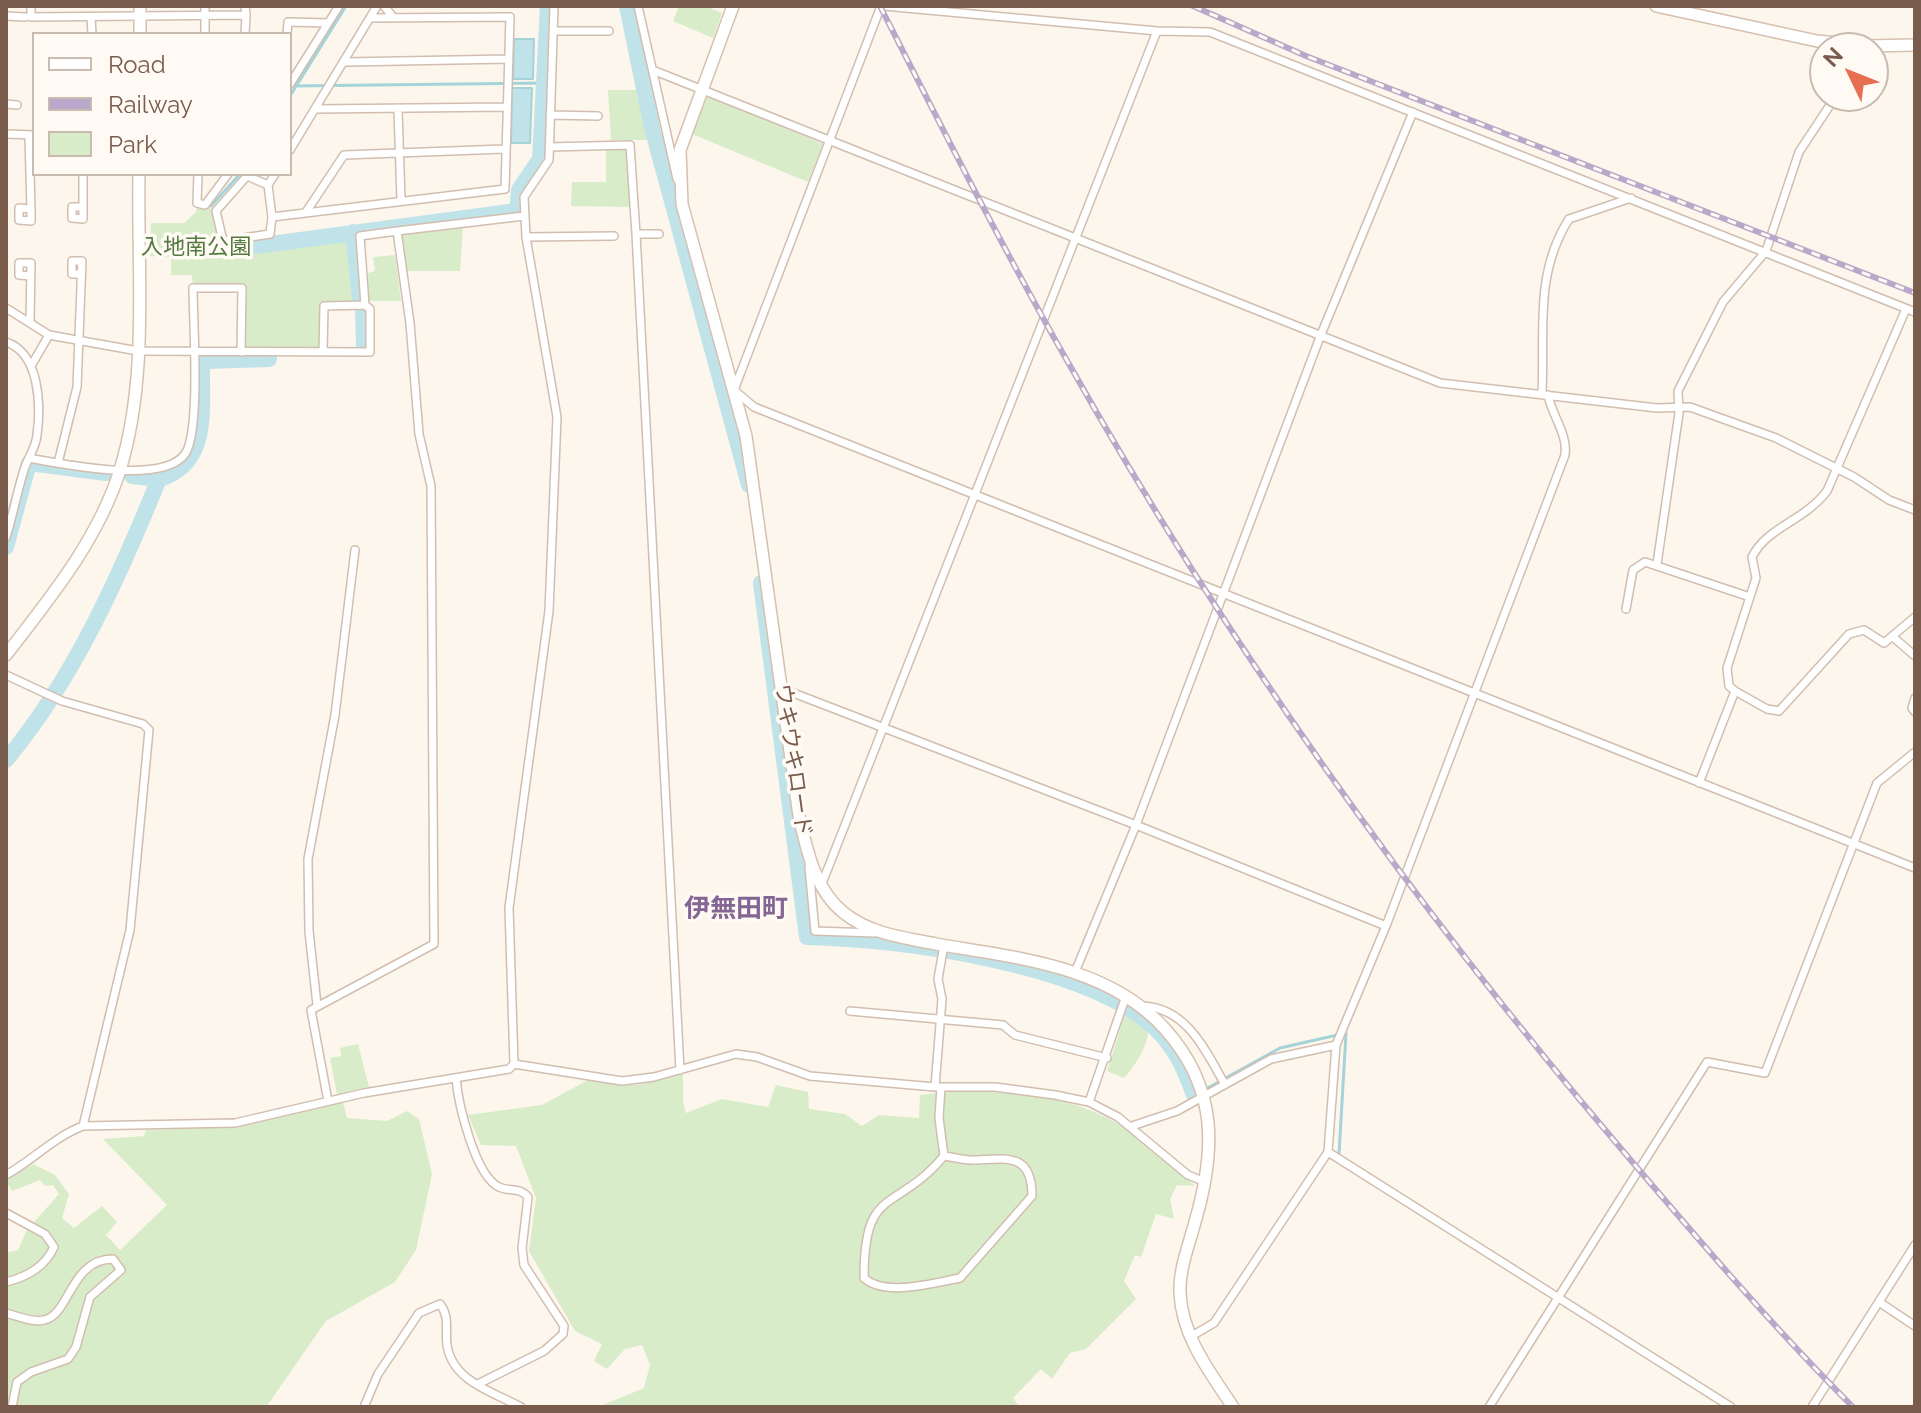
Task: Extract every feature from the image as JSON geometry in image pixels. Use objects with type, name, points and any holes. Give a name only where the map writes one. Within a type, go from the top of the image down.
[{"type":"street","points":[[31,6],[31,17],[91,17],[140,11],[246,10],[245,32]]},
{"type":"street","points":[[294,70],[339,6]]},
{"type":"street","points":[[292,147],[377,6]]},
{"type":"street","points":[[384,6],[393,17]]},
{"type":"street","points":[[441,6],[441,16]]},
{"type":"street","points":[[6,1175],[33,1160],[65,1133],[83,1126],[235,1123],[328,1101],[509,1069],[514,1064],[509,908],[549,611],[557,417],[526,237],[524,197],[549,160],[554,6]]},
{"type":"street","points":[[638,6],[655,71],[682,204]]},
{"type":"street","name":"ウキウキロード","points":[[733,6],[680,150],[682,204],[746,436],[799,816],[808,856],[821,886],[845,914],[886,934],[1075,972],[1140,1006],[1178,1046],[1203,1097],[1211,1123],[1207,1183],[1180,1281],[1190,1338],[1233,1407]]},
{"type":"street","points":[[1915,312],[1210,32],[1157,31],[882,6],[827,142],[734,390],[754,407],[975,497],[1915,868]]},
{"type":"street","points":[[1656,6],[1809,40]]},
{"type":"street","points":[[140,11],[140,32]]},
{"type":"street","points":[[205,11],[205,32]]},
{"type":"street","points":[[6,16],[25,17]]},
{"type":"street","points":[[91,17],[92,32]]},
{"type":"street","points":[[272,217],[401,199],[505,189],[510,17],[371,18]]},
{"type":"street","points":[[287,32],[288,22],[328,23]]},
{"type":"street","points":[[553,31],[609,31]]},
{"type":"street","points":[[821,886],[886,728],[1157,31]]},
{"type":"street","points":[[1889,46],[1915,45]]},
{"type":"street","points":[[346,62],[508,59]]},
{"type":"street","points":[[655,71],[827,142],[1440,383],[1690,407],[1776,438],[1839,469],[1889,500],[1915,510]]},
{"type":"street","points":[[6,104],[17,105]]},
{"type":"street","points":[[316,109],[507,107]]},
{"type":"street","points":[[398,110],[401,199]]},
{"type":"street","points":[[1075,972],[1136,825],[1320,337],[1413,112]]},
{"type":"street","points":[[1657,564],[1678,391],[1723,302],[1766,251],[1799,152],[1825,112]]},
{"type":"street","points":[[550,115],[598,116]]},
{"type":"street","points":[[6,134],[31,136],[31,209]]},
{"type":"street","points":[[549,147],[630,145],[680,1070]]},
{"type":"street","points":[[306,212],[344,155],[504,149]]},
{"type":"street","points":[[83,176],[83,207]]},
{"type":"street","points":[[6,655],[86,546],[120,470],[135,396],[138,351],[139,176]]},
{"type":"street","points":[[198,176],[197,203],[205,205],[227,176]]},
{"type":"street","points":[[268,185],[247,176],[216,211],[223,241],[270,234],[272,217],[268,185],[274,176]]},
{"type":"street","points":[[1190,1338],[1214,1323],[1328,1152],[1336,1045],[1386,926],[1565,455],[1565,437],[1545,394],[1543,286],[1560,233],[1569,219],[1633,198]]},
{"type":"street","points":[[365,305],[360,236],[524,216]]},
{"type":"street","points":[[328,1101],[311,1010],[434,944],[431,486],[419,434],[410,323],[397,231]]},
{"type":"street","points":[[636,234],[659,234]]},
{"type":"street","points":[[526,237],[614,236]]},
{"type":"street","points":[[58,463],[77,387],[81,274]]},
{"type":"street","points":[[30,323],[31,276]]},
{"type":"street","points":[[29,458],[120,470],[151,470],[173,464],[184,456],[192,425],[193,288],[242,288],[241,352]]},
{"type":"street","points":[[6,308],[49,335],[80,341],[138,351],[241,352],[323,352],[370,352],[370,309],[365,305],[324,306],[323,352]]},
{"type":"street","points":[[1906,309],[1827,491],[1808,514],[1765,537],[1752,557],[1756,578],[1727,668],[1729,686],[1767,709],[1779,711],[1849,634],[1864,630],[1880,643],[1893,637],[1915,617]]},
{"type":"street","points":[[31,366],[49,335]]},
{"type":"street","points":[[6,342],[22,351],[31,366],[38,411],[37,438],[6,537]]},
{"type":"street","points":[[6,498],[17,502]]},
{"type":"street","points":[[317,1005],[309,931],[308,859],[335,715],[355,550]]},
{"type":"street","points":[[1626,609],[1636,565],[1657,564],[1750,597]]},
{"type":"street","points":[[1893,637],[1915,656]]},
{"type":"street","points":[[6,675],[62,701],[143,724],[149,730],[130,930],[83,1126]]},
{"type":"street","points":[[783,689],[1136,825],[1386,926]]},
{"type":"street","points":[[1699,783],[1735,691]]},
{"type":"street","points":[[1915,698],[1912,708],[1915,712]]},
{"type":"street","points":[[1489,1407],[1707,1062],[1765,1073],[1877,783],[1915,752]]},
{"type":"street","points":[[808,856],[815,931],[886,934]]},
{"type":"street","points":[[944,945],[938,979],[941,1017],[939,1118],[944,1156]]},
{"type":"street","points":[[1089,1102],[1107,1058],[1126,996]]},
{"type":"street","points":[[1140,1006],[1172,1014],[1204,1047],[1224,1083]]},
{"type":"street","points":[[850,1011],[1003,1025],[1015,1035],[1107,1058]]},
{"type":"street","points":[[1132,1126],[1177,1111],[1271,1059],[1336,1045]]},
{"type":"street","points":[[514,1064],[622,1081],[680,1070],[736,1054],[810,1076],[938,1087],[995,1087],[1089,1102],[1132,1126],[1188,1175],[1207,1183]]},
{"type":"street","points":[[456,1078],[459,1105],[485,1174],[499,1187],[518,1190],[528,1197],[522,1248],[524,1265],[564,1326],[563,1334],[544,1351],[478,1384]]},
{"type":"street","points":[[1328,1152],[1731,1407]]},
{"type":"street","points":[[944,1156],[972,1161],[999,1157],[1021,1162],[1032,1177],[1032,1196],[984,1255],[960,1278],[884,1287],[871,1285],[864,1278],[864,1253],[866,1232],[876,1209],[915,1184],[944,1156]]},
{"type":"street","points":[[6,1213],[45,1234],[54,1247],[48,1260],[21,1278],[6,1282]]},
{"type":"street","points":[[1812,1407],[1915,1245]]},
{"type":"street","points":[[6,1313],[42,1321],[51,1317],[83,1272],[98,1259],[113,1259],[121,1270],[90,1297],[76,1347],[68,1359],[31,1372],[17,1382],[12,1407]]},
{"type":"street","points":[[1879,1302],[1915,1326]]},
{"type":"street","points":[[364,1407],[378,1374],[419,1313],[427,1306],[440,1304],[447,1314],[448,1350],[455,1366],[478,1384],[521,1407]]},
{"type":"green space","points":[[679,6],[705,6],[722,13],[713,38],[673,21]]},
{"type":"green space","points":[[608,90],[641,90],[649,140],[611,140]]},
{"type":"green space","points":[[704,93],[823,144],[808,182],[692,134]]},
{"type":"green space","points":[[628,148],[630,207],[571,206],[572,182],[606,182],[606,149]]},
{"type":"green space","name":"入地南公園","points":[[197,203],[216,211],[224,253],[349,237],[357,305],[324,306],[323,352],[241,352],[242,288],[193,288],[192,275],[171,275],[171,257],[150,256],[151,223],[184,223],[196,212]]},
{"type":"green space","points":[[463,226],[460,271],[406,271],[401,233]]},
{"type":"green space","points":[[395,255],[401,301],[369,301],[368,273],[375,271],[373,257]]},
{"type":"green space","points":[[1128,1004],[1144,1017],[1148,1030],[1142,1052],[1124,1078],[1107,1071]]},
{"type":"green space","points":[[358,1044],[369,1087],[337,1094],[330,1058],[341,1056],[340,1048]]},
{"type":"green space","points":[[683,1074],[686,1113],[722,1099],[768,1107],[776,1085],[808,1092],[809,1109],[845,1114],[862,1126],[879,1115],[919,1118],[920,1095],[973,1091],[1051,1099],[1101,1115],[1134,1133],[1195,1186],[1177,1185],[1170,1199],[1174,1219],[1156,1214],[1141,1257],[1135,1255],[1124,1281],[1136,1299],[1086,1349],[1070,1353],[1052,1379],[1041,1369],[1013,1398],[1020,1407],[598,1407],[644,1388],[650,1365],[642,1345],[625,1349],[607,1369],[594,1361],[602,1344],[575,1331],[529,1251],[536,1198],[516,1146],[481,1145],[468,1115],[542,1105],[590,1079],[636,1085]]},
{"type":"green space","points":[[343,1102],[347,1118],[387,1121],[407,1111],[419,1119],[432,1174],[416,1250],[395,1282],[326,1321],[266,1407],[6,1407],[6,1253],[18,1250],[27,1230],[59,1194],[53,1185],[45,1186],[40,1180],[12,1191],[6,1181],[33,1164],[55,1175],[69,1194],[62,1218],[74,1228],[102,1206],[117,1222],[106,1235],[120,1250],[167,1205],[103,1139],[144,1136],[146,1130],[235,1127]]},
{"type":"water","points":[[514,39],[534,39],[533,79],[513,79]]},
{"type":"water","points":[[512,88],[532,88],[530,143],[511,143]]},
{"type":"waterway","points":[[292,93],[346,6]]},
{"type":"waterway","points":[[226,250],[517,211],[519,190],[540,159],[548,6]]},
{"type":"waterway","points":[[627,6],[652,128],[749,485]]},
{"type":"waterway","points":[[292,86],[544,83]]},
{"type":"waterway","points":[[211,206],[238,176]]},
{"type":"waterway","points":[[353,232],[360,299]]},
{"type":"waterway","points":[[363,309],[364,344]]},
{"type":"waterway","points":[[6,760],[53,696],[74,661],[111,590],[159,479],[176,472],[188,461],[195,448],[202,416],[202,365],[207,361],[269,359]]},
{"type":"waterway","points":[[6,547],[29,463],[106,473]]},
{"type":"waterway","points":[[132,476],[159,479]]},
{"type":"waterway","points":[[761,583],[807,937],[891,943],[989,959],[1084,987],[1123,1006],[1155,1028],[1179,1059],[1194,1095]]},
{"type":"waterway","points":[[1204,1090],[1280,1048],[1346,1033],[1339,1154]]},
{"type":"railway","points":[[880,6],[972,186],[1069,364],[1193,571],[1327,771],[1470,964],[1546,1058],[1735,1281],[1853,1407]]},
{"type":"railway","points":[[1193,6],[1306,56],[1915,293]]},
{"type":"district","name":"伊無田町","points":[[736,909]]}]
